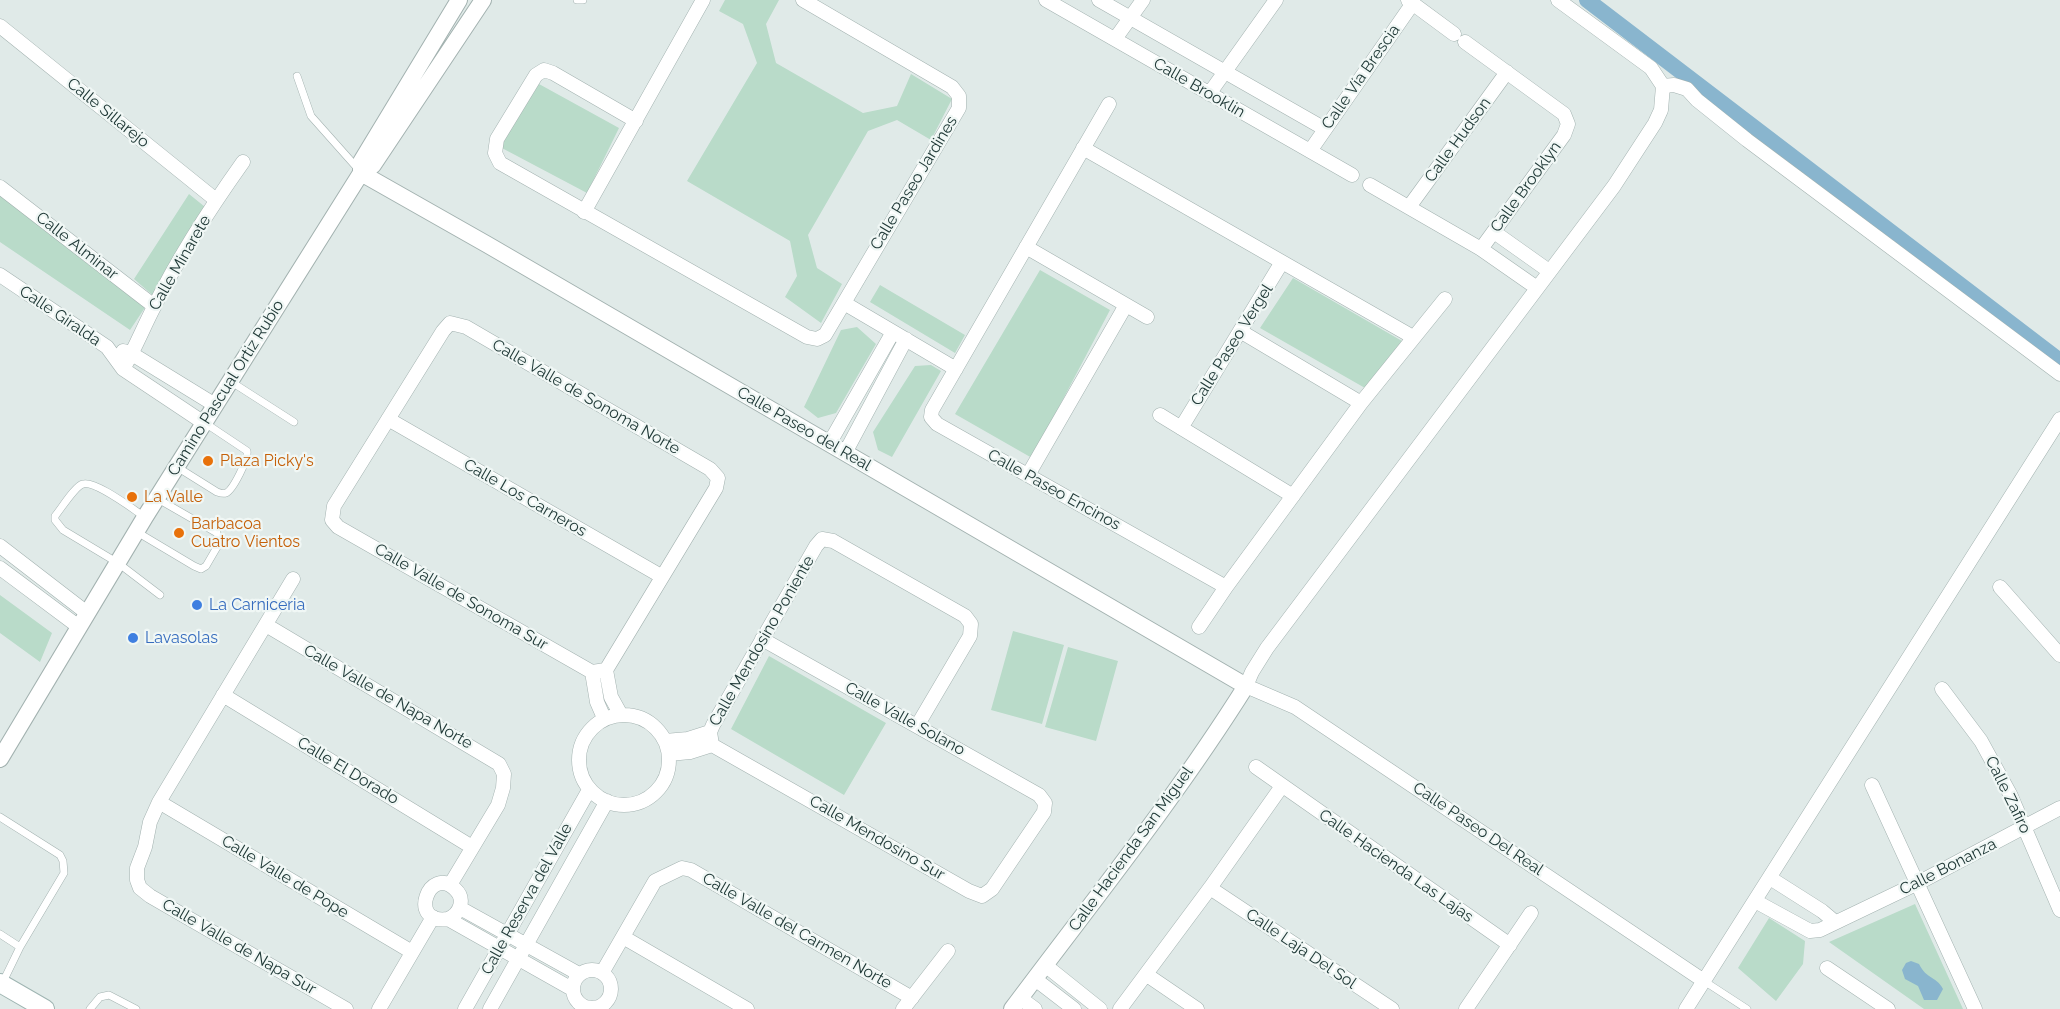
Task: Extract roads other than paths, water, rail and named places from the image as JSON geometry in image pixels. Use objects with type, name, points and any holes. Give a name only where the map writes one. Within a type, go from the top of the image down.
[{"type":"main road","points":[[1,983],[45,1009]]},
{"type":"street","name":"Camino Pascual Ortiz Rubio","points":[[361,173],[361,162],[459,0]]},
{"type":"street","name":"Camino Pascual Ortiz Rubio","points":[[0,759],[157,499],[361,173],[373,165],[483,0]]},
{"type":"street","points":[[584,212],[703,0]]},
{"type":"street","name":"Calle Paseo Jardines","points":[[636,121],[544,70],[536,75],[497,139],[495,153],[500,163],[807,337],[817,339],[825,335],[959,108],[959,96],[952,87],[803,0]]},
{"type":"street","name":"Calle Brooklin","points":[[1047,0],[1352,175]]},
{"type":"street","name":"Calle Brooklin","points":[[1099,0],[1325,129]]},
{"type":"street","points":[[1115,39],[1143,0]]},
{"type":"street","points":[[1209,94],[1276,0]]},
{"type":"street","points":[[1246,686],[1267,648],[1614,186],[1661,110],[1663,86],[1652,68],[1558,0]]},
{"type":"street","name":"Calle Vía Brescia","points":[[1310,151],[1411,2],[1507,72]]},
{"type":"street","name":"Calle Sillarejo","points":[[0,26],[216,200]]},
{"type":"street","name":"Calle Brooklyn","points":[[1481,249],[1564,135],[1568,124],[1564,114],[1507,72]]},
{"type":"street","name":"Calle Hudson","points":[[1409,207],[1507,72]]},
{"type":"street","points":[[1663,86],[1674,85],[1687,89],[1697,100],[1756,147],[2060,374]]},
{"type":"street","name":"Calle Paseo Encinos","points":[[1109,104],[932,410],[931,417],[937,424],[1226,587]]},
{"type":"street","points":[[1083,148],[1413,337]]},
{"type":"street","name":"Calle Minarete","points":[[123,369],[154,306],[216,200],[243,162]]},
{"type":"street","name":"Calle Paseo del Real","points":[[361,173],[488,244],[1246,686]]},
{"type":"street","points":[[1370,185],[1481,249],[1537,288]]},
{"type":"street","name":"Calle Alminar","points":[[0,187],[154,306]]},
{"type":"street","points":[[1494,232],[1549,271]]},
{"type":"street","points":[[1026,247],[1147,316]]},
{"type":"street","name":"Calle Paseo Vergel","points":[[1181,428],[1282,262]]},
{"type":"street","name":"Calle Giralda","points":[[0,275],[107,347],[123,369],[204,423]]},
{"type":"street","points":[[1199,627],[1361,403],[1445,299]]},
{"type":"street","points":[[844,303],[956,369]]},
{"type":"street","points":[[1028,475],[1126,305]]},
{"type":"street","name":"Calle Valle de Sonoma Norte","points":[[388,419],[450,323],[476,333],[710,469],[718,478],[716,488],[662,576]]},
{"type":"street","points":[[1240,331],[1361,403]]},
{"type":"street","points":[[829,444],[893,332]]},
{"type":"street","points":[[845,453],[906,339]]},
{"type":"street","points":[[107,347],[132,354],[216,405]]},
{"type":"street","points":[[1160,416],[1293,496]]},
{"type":"street","name":"Calle Valle de Sonoma Sur","points":[[388,419],[334,506],[332,520],[338,526],[599,671]]},
{"type":"street","name":"Calle Los Carneros","points":[[388,419],[662,576]]},
{"type":"street","points":[[1686,1009],[2060,419]]},
{"type":"street","name":"Calle Mendosino Poniente","points":[[711,738],[762,639],[822,539],[833,541],[955,610],[965,616],[971,624],[970,636],[917,726]]},
{"type":"street","points":[[0,546],[34,572],[83,620]]},
{"type":"street","points":[[0,568],[25,587],[83,620]]},
{"type":"street","points":[[25,587],[34,572]]},
{"type":"street","points":[[604,718],[597,702],[599,671],[662,576]]},
{"type":"street","points":[[159,802],[293,579]]},
{"type":"street","points":[[2000,587],[2060,655]]},
{"type":"street","name":"Calle Valle de Napa Norte","points":[[266,625],[499,764],[504,774],[498,804],[472,847]]},
{"type":"street","name":"Calle Valle Solano","points":[[762,639],[1039,795],[1045,803]]},
{"type":"street","points":[[599,671],[621,715]]},
{"type":"street","name":"Calle Hacienda San Miguel","points":[[1016,1004],[1126,861],[1227,717],[1246,686]]},
{"type":"street","name":"Calle Paseo Del Real","points":[[1246,686],[1295,707],[1704,981]]},
{"type":"street","name":"Calle Zafiro","points":[[1942,689],[1981,741],[2010,794],[2060,910]]},
{"type":"street","name":"Calle El Dorado","points":[[223,696],[472,847]]},
{"type":"street","points":[[621,715],[634,716],[647,721],[658,729],[667,747],[669,768],[664,782],[655,793],[643,801],[630,805],[607,801],[589,790],[578,764],[579,750],[585,736],[604,718],[621,715]]},
{"type":"street","points":[[667,747],[690,752],[711,738]]},
{"type":"street","name":"Calle Mendosino Sur","points":[[711,738],[969,891],[982,896],[992,889],[1044,813],[1045,803]]},
{"type":"street","name":"Calle Hacienda Las Lajas","points":[[1256,767],[1510,945]]},
{"type":"street","points":[[1872,784],[1975,1009]]},
{"type":"street","points":[[1120,1009],[1147,975],[1282,786]]},
{"type":"street","name":"Calle Reserva del Valle","points":[[465,1009],[589,790]]},
{"type":"street","name":"Calle Reserva del Valle","points":[[490,1009],[607,801]]},
{"type":"street","name":"Calle Valle de Napa Sur","points":[[159,802],[150,822],[145,847],[137,868],[137,880],[141,888],[150,896],[346,1009]]},
{"type":"street","name":"Calle Valle de Pope","points":[[159,802],[412,952]]},
{"type":"street","name":"Calle Bonanza","points":[[1755,901],[1810,931],[1820,930],[1918,884],[2060,808]]},
{"type":"street","points":[[450,885],[472,847]]},
{"type":"street","name":"Calle Valle del Carmen Norte","points":[[623,937],[655,881],[682,868],[691,870],[907,1003]]},
{"type":"street","points":[[1770,878],[1822,911],[1835,922]]},
{"type":"street","points":[[439,884],[450,885],[458,893],[460,908],[448,919],[433,917],[425,907],[426,896],[429,890],[439,884]]},
{"type":"street","name":"Calle Laja Del Sol","points":[[1210,888],[1392,1009]]},
{"type":"street","points":[[460,908],[579,974]]},
{"type":"street","points":[[1466,1009],[1531,913]]},
{"type":"street","points":[[379,1009],[433,917]]},
{"type":"street","points":[[448,919],[572,989]]},
{"type":"street","points":[[602,973],[623,937],[747,1009]]},
{"type":"street","points":[[907,1003],[948,951]]},
{"type":"street","points":[[1046,965],[1100,1009]]},
{"type":"street","points":[[1827,968],[1888,1009]]},
{"type":"street","points":[[589,970],[602,973],[610,983],[610,996],[602,1006],[582,1008],[574,998],[572,989],[574,981],[579,974],[589,970]]},
{"type":"street","points":[[1147,975],[1197,1009]]},
{"type":"street","points":[[1035,979],[1074,1009]]},
{"type":"street","points":[[1016,1004],[1035,1009]]},
{"type":"lane","points":[[577,0],[583,0]]},
{"type":"lane","points":[[297,76],[311,116],[361,173]]},
{"type":"lane","points":[[230,381],[294,422]]},
{"type":"lane","points":[[177,467],[217,492],[222,494],[229,491],[247,460],[247,451],[204,423]]},
{"type":"lane","points":[[146,517],[97,486],[87,483],[81,484],[76,489],[55,516],[55,520],[63,530],[118,563],[160,595]]},
{"type":"lane","points":[[137,532],[194,566],[201,569],[206,566],[220,542],[217,533],[157,499]]},
{"type":"lane","points":[[0,818],[60,855],[64,865],[64,873],[1,983]]},
{"type":"lane","points":[[0,934],[20,947]]},
{"type":"lane","points":[[1704,981],[1747,1009]]},
{"type":"lane","points":[[90,1009],[100,997],[109,995],[136,1009]]},
{"type":"water","points":[[1911,961],[1919,964],[1925,973],[1937,981],[1943,989],[1937,1000],[1924,1000],[1918,986],[1905,979],[1902,970],[1906,963]]},
{"type":"waterway","points":[[1587,0],[2060,361]]},
{"type":"place","name":"Plaza Picky's","points":[[208,461]]},
{"type":"place","name":"La Valle","points":[[132,497]]},
{"type":"place","name":"Barbacoa Cuatro Vientos","points":[[179,533]]},
{"type":"place","name":"La Carniceria","points":[[197,605]]},
{"type":"place","name":"Lavasolas","points":[[133,638]]}]
